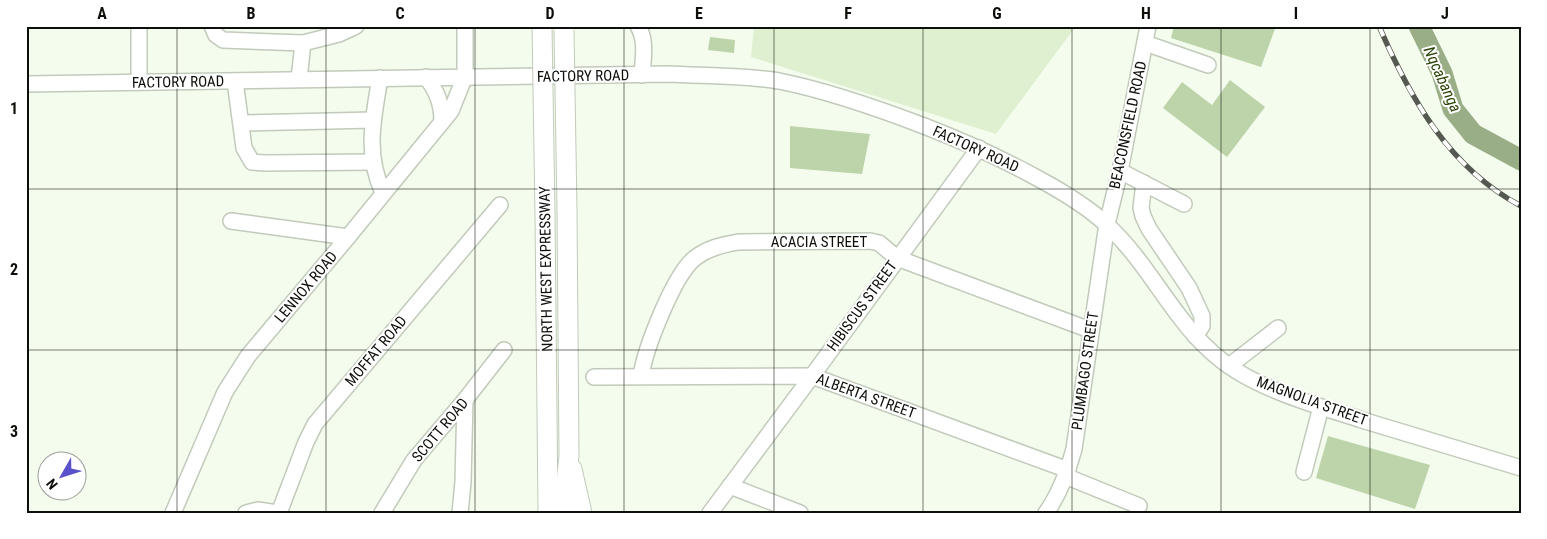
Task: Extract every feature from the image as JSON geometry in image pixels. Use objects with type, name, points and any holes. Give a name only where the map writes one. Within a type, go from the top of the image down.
[{"type":"main road","name":"NORTH WEST EXPRESSWAY","points":[[542,26],[548,513]]},
{"type":"main road","name":"NORTH WEST EXPRESSWAY","points":[[564,28],[569,456]]},
{"type":"main road","points":[[564,513],[569,456]]},
{"type":"main road","points":[[569,456],[582,513]]},
{"type":"street","points":[[139,26],[139,82]]},
{"type":"street","points":[[212,26],[216,36],[223,40],[303,43],[339,34],[356,26]]},
{"type":"street","name":"LENNOX ROAD","points":[[175,512],[225,392],[236,373],[248,356],[442,122],[457,99],[465,76],[466,26]]},
{"type":"street","points":[[638,26],[644,37],[642,75]]},
{"type":"street","name":"BEACONSFIELD ROAD","points":[[1107,224],[1120,171],[1148,26]]},
{"type":"street","points":[[299,80],[303,43]]},
{"type":"street","points":[[1145,43],[1208,65]]},
{"type":"street","name":"FACTORY ROAD","points":[[26,84],[465,76],[642,75],[747,77],[778,81],[847,98],[979,148],[1077,201],[1107,224]]},
{"type":"street","points":[[426,77],[438,96],[442,109],[442,122]]},
{"type":"street","points":[[380,78],[373,120],[372,162],[383,193]]},
{"type":"street","points":[[235,81],[244,148],[252,162],[372,162]]},
{"type":"street","points":[[242,123],[373,120]]},
{"type":"street","name":"HIBISCUS STREET","points":[[710,513],[979,148]]},
{"type":"street","points":[[1120,171],[1184,204]]},
{"type":"street","points":[[1144,183],[1141,208],[1143,216],[1189,288],[1202,316],[1202,326],[1195,336]]},
{"type":"street","name":"MOFFAT ROAD","points":[[278,513],[315,424],[500,205]]},
{"type":"street","points":[[231,221],[348,237]]},
{"type":"street","name":"PLUMBAGO STREET","points":[[1046,513],[1067,473],[1078,433],[1090,330],[1107,224]]},
{"type":"street","name":"MAGNOLIA STREET","points":[[1107,224],[1130,248],[1176,314],[1195,336],[1212,354],[1230,366],[1261,384],[1321,407],[1521,468]]},
{"type":"street","name":"ACACIA STREET","points":[[641,376],[647,351],[684,268],[708,249],[738,242],[857,240],[879,244],[897,258],[1090,330]]},
{"type":"street","points":[[1230,366],[1278,328]]},
{"type":"street","name":"SCOTT ROAD","points":[[382,513],[414,460],[504,350]]},
{"type":"street","name":"ALBERTA STREET","points":[[594,377],[812,376],[1067,473],[1139,506]]},
{"type":"street","points":[[460,513],[463,482],[465,400]]},
{"type":"street","points":[[1304,472],[1321,407]]},
{"type":"street","points":[[730,486],[800,513]]},
{"type":"street","points":[[246,513],[258,510],[278,513]]},
{"type":"green space","points":[[752,26],[1076,26],[996,134],[751,57],[754,27]]},
{"type":"building","points":[[1174,26],[1276,26],[1261,67],[1171,38]]},
{"type":"building","points":[[710,37],[735,40],[734,53],[708,50]]},
{"type":"building","points":[[1230,80],[1265,107],[1227,157],[1163,108],[1182,82],[1212,105]]},
{"type":"building","points":[[790,126],[870,134],[862,174],[790,168]]},
{"type":"building","points":[[1328,436],[1430,465],[1415,509],[1316,478]]},
{"type":"waterway","name":"Nqcabanga","points":[[1419,26],[1442,73],[1453,109],[1473,134],[1521,160]]},
{"type":"railway","points":[[1379,26],[1404,79],[1435,129],[1473,172],[1495,190],[1521,206]]}]
